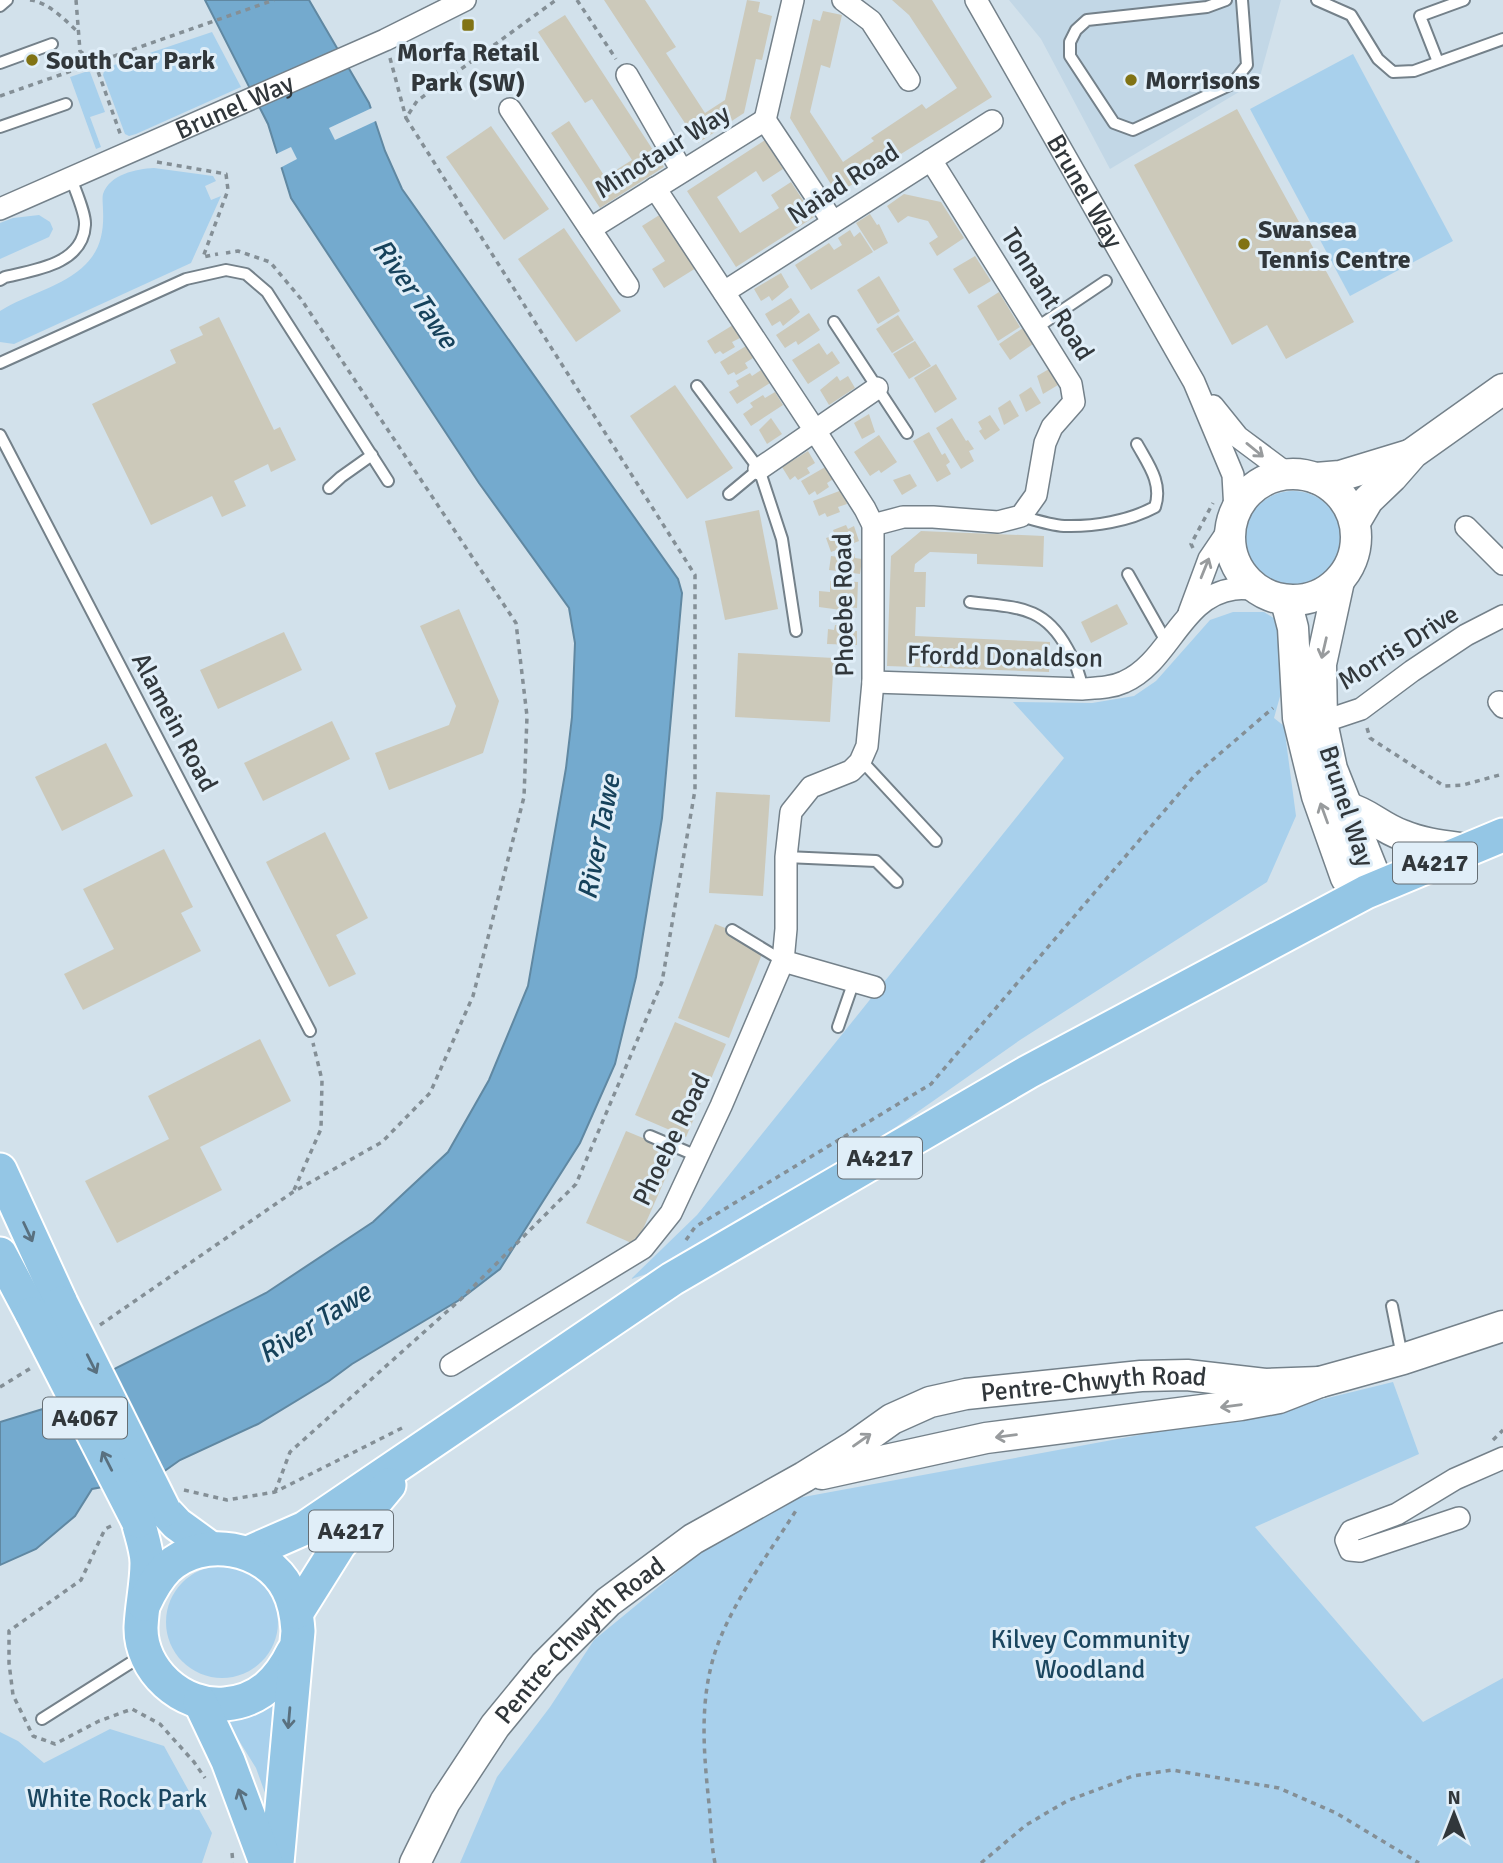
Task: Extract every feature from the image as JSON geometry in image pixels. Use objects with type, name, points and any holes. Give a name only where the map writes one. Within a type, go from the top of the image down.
[{"type":"main road","points":[[1355,522],[1368,500],[1413,453],[1503,389]]},
{"type":"main road","points":[[1302,476],[1333,488],[1347,503],[1355,522],[1357,544],[1351,564],[1339,581],[1325,593],[1307,600],[1286,601],[1256,589],[1243,577],[1234,562],[1226,511],[1258,485],[1276,476],[1302,476],[1340,476],[1413,453]]},
{"type":"main road","name":"Brunel Way","points":[[1286,601],[1293,628],[1298,718],[1317,796],[1346,878],[1366,892],[1372,869],[1332,769],[1322,722],[1321,664],[1339,581]]},
{"type":"main road","points":[[1346,807],[1365,813],[1401,835],[1426,843],[1468,849]]},
{"type":"main road","name":"A4217","points":[[248,1553],[305,1528],[410,1441],[672,1279],[1028,1072],[1366,892],[1503,835]]},
{"type":"main road","name":"A4067","points":[[0,1170],[47,1309]]},
{"type":"main road","name":"A4067","points":[[0,1254],[47,1309],[163,1507],[148,1560],[141,1629],[146,1654],[158,1676],[177,1692],[200,1702],[224,1704],[247,1700],[268,1688],[284,1671],[294,1650]]},
{"type":"main road","name":"Pentre-Chwyth Road","points":[[804,1476],[849,1469],[986,1438],[1279,1398],[1320,1382],[1403,1359],[1503,1326]]},
{"type":"main road","name":"Pentre-Chwyth Road","points":[[415,1863],[445,1802],[495,1726],[545,1665],[608,1602],[693,1539],[854,1447],[892,1419],[930,1402],[966,1394],[1141,1376],[1186,1375],[1265,1384],[1320,1382]]},
{"type":"main road","name":"A4217","points":[[297,1612],[410,1441]]},
{"type":"main road","points":[[163,1507],[177,1524],[210,1548]]},
{"type":"main road","name":"A4067","points":[[144,1604],[153,1584],[169,1567],[188,1555],[210,1548],[229,1548],[248,1553],[271,1567],[287,1587],[297,1612],[298,1631],[294,1650],[277,1863]]},
{"type":"main road","points":[[200,1702],[228,1761],[266,1863]]},
{"type":"street","name":"Brunel Way","points":[[0,209],[385,40],[465,0]]},
{"type":"street","points":[[765,120],[793,0]]},
{"type":"street","points":[[843,0],[871,21],[909,80]]},
{"type":"street","name":"Brunel Way","points":[[976,0],[1195,382],[1233,475],[1226,511]]},
{"type":"street","points":[[627,75],[682,172]]},
{"type":"street","points":[[510,109],[628,286]]},
{"type":"street","name":"Minotaur Way","points":[[590,229],[765,120],[833,222]]},
{"type":"street","name":"Naiad Road","points":[[724,292],[992,121]]},
{"type":"street","name":"Tonnant Road","points":[[931,160],[1071,384],[1073,402],[1052,427],[1045,443],[1036,495],[1021,516]]},
{"type":"street","name":"Phoebe Road","points":[[451,1366],[643,1248],[671,1213],[783,961],[786,857],[791,811],[811,786],[851,771],[861,760],[867,746],[873,682],[873,525],[814,429],[655,188]]},
{"type":"street","name":"Brunel Way","points":[[1195,382],[1238,437],[1302,476]]},
{"type":"street","points":[[759,469],[877,388]]},
{"type":"street","name":"Ffordd Donaldson","points":[[873,682],[1082,689],[1111,687],[1126,681],[1152,664],[1189,613],[1226,511]]},
{"type":"street","points":[[873,525],[903,517],[998,522],[1021,516]]},
{"type":"street","points":[[1466,527],[1503,564]]},
{"type":"street","name":"Ffordd Donaldson","points":[[1189,613],[1216,594],[1233,589],[1256,589]]},
{"type":"street","name":"Morris Drive","points":[[1322,722],[1361,709],[1466,635],[1503,616]]},
{"type":"street","points":[[783,961],[874,987]]},
{"type":"street","points":[[1459,1518],[1360,1551],[1350,1550],[1346,1540],[1351,1531],[1396,1514],[1455,1479],[1503,1458]]},
{"type":"lane","points":[[0,6],[7,0]]},
{"type":"lane","points":[[1226,0],[1207,7],[1087,20],[1076,30],[1070,42],[1070,56],[1114,123],[1133,130],[1232,84],[1247,65],[1242,0]]},
{"type":"lane","points":[[1317,0],[1351,15],[1378,59],[1393,72],[1414,71],[1503,39]]},
{"type":"lane","points":[[1438,62],[1420,16],[1464,0]]},
{"type":"lane","points":[[0,63],[52,44]]},
{"type":"lane","points":[[0,127],[66,104]]},
{"type":"lane","points":[[0,280],[54,265],[80,245],[86,223],[71,178]]},
{"type":"lane","points":[[0,363],[186,279],[226,270],[246,274],[267,292],[388,481]]},
{"type":"lane","points":[[1036,328],[1106,281]]},
{"type":"lane","points":[[834,322],[907,433]]},
{"type":"lane","points":[[697,386],[759,469],[782,540],[796,631]]},
{"type":"lane","name":"Alamein Road","points":[[0,435],[310,1031]]},
{"type":"lane","points":[[1021,516],[1062,526],[1093,525],[1143,513],[1155,507],[1159,495],[1156,479],[1137,444]]},
{"type":"lane","points":[[329,488],[372,455]]},
{"type":"lane","points":[[729,494],[759,469]]},
{"type":"lane","points":[[1128,573],[1167,643]]},
{"type":"lane","points":[[970,601],[1025,609],[1047,619],[1060,635],[1080,671],[1082,689]]},
{"type":"lane","points":[[861,760],[936,841]]},
{"type":"lane","points":[[786,857],[876,862],[897,882]]},
{"type":"lane","points":[[732,930],[783,961]]},
{"type":"lane","points":[[838,1027],[854,981]]},
{"type":"lane","points":[[650,1136],[697,1156]]},
{"type":"lane","points":[[1392,1306],[1403,1359]]},
{"type":"lane","points":[[42,1719],[146,1654]]},
{"type":"path","points":[[30,0],[37,1],[58,14],[78,32]]},
{"type":"path","points":[[76,0],[80,51],[95,63],[134,167],[155,162],[226,174],[228,190],[203,257],[238,251],[270,262],[301,299],[516,623],[527,716],[524,797],[473,996],[430,1093],[382,1142],[293,1192],[99,1325]]},
{"type":"path","points":[[0,96],[274,0]]},
{"type":"path","points":[[406,118],[417,101],[555,0]]},
{"type":"path","points":[[577,0],[627,75]]},
{"type":"path","points":[[275,1492],[290,1451],[461,1299],[576,1184],[662,982],[695,790],[695,575],[406,118],[385,40]]},
{"type":"path","points":[[1205,570],[1191,544],[1213,507],[1226,511]]},
{"type":"path","points":[[681,1247],[695,1227],[931,1084],[1195,775],[1273,708]]},
{"type":"path","points":[[1361,709],[1370,738],[1444,786],[1463,785],[1503,774]]},
{"type":"path","points":[[293,1192],[321,1129],[322,1080],[310,1031]]},
{"type":"path","points":[[0,1387],[33,1366]]},
{"type":"path","points":[[163,1507],[275,1492],[410,1441]]},
{"type":"path","points":[[715,1863],[704,1751],[703,1716],[709,1675],[722,1635],[743,1594],[798,1508],[804,1476]]},
{"type":"path","points":[[981,1863],[1026,1825],[1068,1801],[1133,1776],[1172,1770],[1279,1788],[1336,1813],[1419,1863]]},
{"type":"shaded area","points":[[1009,0],[1281,0],[1259,80],[1110,169],[1041,39]]},
{"type":"green space","points":[[212,32],[241,87],[136,134],[125,134],[103,75],[105,68]]},
{"type":"green space","points":[[1353,54],[1453,241],[1350,296],[1250,109]]},
{"type":"green space","points":[[90,72],[105,112],[90,117],[101,147],[96,149],[70,77]]},
{"type":"green space","points":[[154,168],[213,176],[216,181],[205,186],[211,200],[221,196],[191,263],[14,344],[0,342],[0,311],[67,279],[91,258],[102,232],[103,196],[106,187],[124,174]]},
{"type":"green space","points":[[39,215],[50,222],[53,229],[49,237],[0,259],[0,223],[13,218]]},
{"type":"green space","points":[[1293,491],[1312,494],[1328,505],[1339,521],[1342,540],[1339,559],[1328,575],[1312,586],[1293,589],[1274,586],[1258,575],[1247,559],[1244,540],[1247,521],[1258,505],[1274,494]]},
{"type":"green space","points":[[1233,612],[1264,612],[1280,622],[1284,682],[1274,718],[1284,726],[1296,816],[1267,882],[1020,1040],[896,1127],[672,1266],[631,1279],[697,1215],[1064,758],[1013,702],[1092,703],[1134,696],[1156,681],[1210,620]]},
{"type":"green space","name":"Kilvey Community Woodland","points":[[1393,1382],[1419,1454],[1255,1527],[1423,1722],[1503,1678],[1503,1863],[460,1863],[497,1777],[550,1707],[594,1640],[701,1552],[787,1500],[1291,1407]]},
{"type":"green space","points":[[222,1566],[244,1570],[262,1582],[274,1600],[278,1622],[274,1644],[262,1662],[244,1674],[222,1678],[200,1674],[182,1662],[170,1644],[166,1622],[170,1600],[182,1582],[200,1570]]},
{"type":"green space","points":[[277,1695],[273,1815],[256,1768],[225,1718]]},
{"type":"green space","name":"White Rock Park","points":[[110,1729],[164,1746],[212,1833],[202,1863],[0,1863],[0,1732],[18,1741],[44,1763]]},
{"type":"water","name":"River Tawe","points":[[205,0],[309,0],[369,103],[385,151],[402,189],[678,579],[682,593],[662,818],[636,977],[615,1064],[580,1143],[500,1269],[461,1299],[258,1424],[180,1460],[156,1477],[92,1489],[75,1516],[36,1549],[0,1565],[0,1422],[69,1401],[116,1368],[266,1293],[373,1222],[448,1152],[489,1080],[528,986],[566,768],[572,717],[575,643],[569,608],[479,483],[291,198],[268,124]]},
{"type":"pier","points":[[374,107],[378,120],[335,140],[329,128]]},
{"type":"pier","points":[[291,147],[297,159],[278,169],[274,155]]},
{"type":"building","points":[[604,0],[645,0],[676,47],[666,53],[705,113],[725,100],[747,0],[760,2],[758,12],[772,16],[762,60],[756,59],[744,113],[698,143]]},
{"type":"building","points":[[892,0],[932,0],[992,97],[837,194],[790,118],[813,19],[820,21],[823,11],[842,15],[830,68],[821,65],[810,112],[843,162],[874,141],[871,138],[922,104],[926,109],[957,88],[909,15]]},
{"type":"building","points":[[565,15],[664,167],[600,208],[551,133],[569,121],[605,177],[632,160],[592,99],[585,103],[538,32]]},
{"type":"building","name":"Swansea Tennis Centre","points":[[1237,109],[1354,322],[1286,359],[1267,325],[1232,345],[1134,165]]},
{"type":"building","points":[[491,126],[549,209],[504,240],[446,157]]},
{"type":"building","points":[[765,140],[783,169],[763,182],[756,171],[717,197],[740,233],[779,208],[771,195],[791,182],[814,217],[736,267],[687,191]]},
{"type":"building","points":[[904,194],[941,202],[964,238],[937,256],[929,243],[938,237],[928,221],[908,216],[898,223],[887,206]]},
{"type":"building","points":[[661,214],[696,268],[664,288],[652,269],[665,261],[642,226]]},
{"type":"building","points":[[870,214],[877,225],[879,224],[888,243],[874,251],[856,223]]},
{"type":"building","points":[[564,228],[621,311],[576,342],[518,259]]},
{"type":"building","points":[[850,230],[854,237],[860,232],[873,252],[811,290],[795,265],[829,243],[834,250],[842,245],[838,238]]},
{"type":"building","points":[[975,256],[991,281],[969,294],[953,269]]},
{"type":"building","points":[[781,273],[789,287],[772,301],[769,296],[761,301],[754,289]]},
{"type":"building","points":[[879,276],[900,311],[878,324],[857,290]]},
{"type":"building","points":[[999,292],[1020,327],[998,341],[977,306]]},
{"type":"building","points":[[791,298],[800,312],[783,326],[780,321],[772,326],[765,314]]},
{"type":"building","points":[[809,313],[820,330],[798,345],[796,341],[785,348],[776,335]]},
{"type":"building","points":[[898,315],[914,340],[892,353],[876,329]]},
{"type":"building","points":[[219,317],[274,430],[280,427],[296,460],[271,472],[268,464],[234,481],[246,506],[222,517],[212,496],[151,525],[92,404],[176,363],[170,350],[203,335],[199,327]]},
{"type":"building","points":[[733,325],[740,338],[732,342],[735,347],[723,354],[720,351],[715,354],[707,341]]},
{"type":"building","points":[[1023,328],[1033,344],[1010,360],[999,344]]},
{"type":"building","points":[[915,341],[931,366],[909,379],[893,354]]},
{"type":"building","points":[[819,343],[827,355],[832,351],[840,363],[808,384],[792,360]]},
{"type":"building","points":[[746,346],[753,358],[745,363],[748,368],[736,375],[734,372],[728,375],[720,362]]},
{"type":"building","points":[[936,364],[957,399],[935,413],[914,378]]},
{"type":"building","points":[[1049,369],[1058,385],[1043,394],[1037,376]]},
{"type":"building","points":[[761,370],[770,383],[737,404],[729,392],[739,386],[736,381]]},
{"type":"building","points":[[837,376],[840,381],[848,376],[855,388],[829,405],[820,390]]},
{"type":"building","points":[[675,385],[733,468],[687,499],[630,416]]},
{"type":"building","points":[[1031,387],[1041,403],[1026,412],[1019,395]]},
{"type":"building","points":[[775,392],[783,405],[751,426],[743,414],[753,407],[750,403]]},
{"type":"building","points":[[1010,400],[1019,416],[1004,425],[998,408]]},
{"type":"building","points":[[869,414],[875,432],[862,439],[854,423]]},
{"type":"building","points":[[990,415],[1000,430],[985,440],[979,431],[982,429],[978,422]]},
{"type":"building","points":[[771,418],[782,434],[767,444],[759,430]]},
{"type":"building","points":[[952,418],[974,449],[969,451],[974,461],[961,469],[936,428]]},
{"type":"building","points":[[929,432],[942,455],[945,453],[950,462],[946,465],[951,474],[937,482],[913,441]]},
{"type":"building","points":[[879,435],[897,462],[881,473],[879,470],[870,476],[854,452]]},
{"type":"building","points":[[808,451],[815,463],[807,468],[810,473],[798,480],[795,476],[790,480],[782,467]]},
{"type":"building","points":[[827,466],[835,478],[827,483],[829,487],[817,495],[815,491],[809,495],[801,481]]},
{"type":"building","points":[[910,474],[917,486],[902,495],[893,480]]},
{"type":"building","points":[[842,490],[847,504],[838,507],[840,512],[827,517],[825,513],[819,516],[813,501]]},
{"type":"building","points":[[759,510],[778,609],[725,620],[705,521]]},
{"type":"building","points":[[846,525],[848,529],[854,526],[859,541],[831,552],[826,538],[835,535],[833,530]]},
{"type":"building","points":[[921,531],[1044,536],[1043,567],[977,564],[977,554],[930,552],[915,564],[914,572],[926,572],[925,607],[916,607],[915,636],[1050,642],[1049,672],[887,666],[891,556]]},
{"type":"building","points":[[841,552],[855,554],[855,558],[862,559],[860,574],[829,570],[831,556],[840,557]]},
{"type":"building","points":[[830,581],[858,582],[857,608],[848,607],[848,611],[819,607],[819,591],[830,592]]},
{"type":"building","points":[[1117,604],[1128,624],[1091,643],[1081,622]]},
{"type":"building","points":[[459,609],[499,701],[483,753],[389,790],[375,753],[449,725],[456,706],[420,626]]},
{"type":"building","points":[[835,625],[846,625],[846,631],[857,631],[857,645],[827,644],[828,629],[834,630]]},
{"type":"building","points":[[284,632],[302,670],[218,709],[200,670]]},
{"type":"building","points":[[738,653],[834,658],[830,722],[735,717]]},
{"type":"building","points":[[332,721],[350,759],[263,801],[244,763]]},
{"type":"building","points":[[106,743],[133,796],[62,831],[35,777]]},
{"type":"building","points":[[716,792],[770,795],[763,896],[709,893]]},
{"type":"building","points":[[325,832],[368,918],[336,935],[356,974],[329,987],[266,862]]},
{"type":"building","points":[[164,849],[193,907],[181,913],[201,951],[83,1010],[64,974],[114,949],[83,889]]},
{"type":"building","points":[[715,924],[766,944],[729,1038],[678,1018]]},
{"type":"building","points":[[675,1022],[726,1044],[686,1137],[635,1115]]},
{"type":"building","points":[[260,1039],[291,1101],[200,1147],[222,1190],[117,1243],[85,1181],[169,1139],[148,1096]]},
{"type":"building","points":[[626,1131],[677,1152],[636,1245],[586,1223]]},
{"type":"place","name":"Morfa Retail Park (SW)","points":[[468,25]]},
{"type":"place","name":"South Car Park","points":[[32,60]]},
{"type":"place","name":"Morrisons","points":[[1131,80]]},
{"type":"place","name":"Swansea Tennis Centre","points":[[1244,244]]}]
